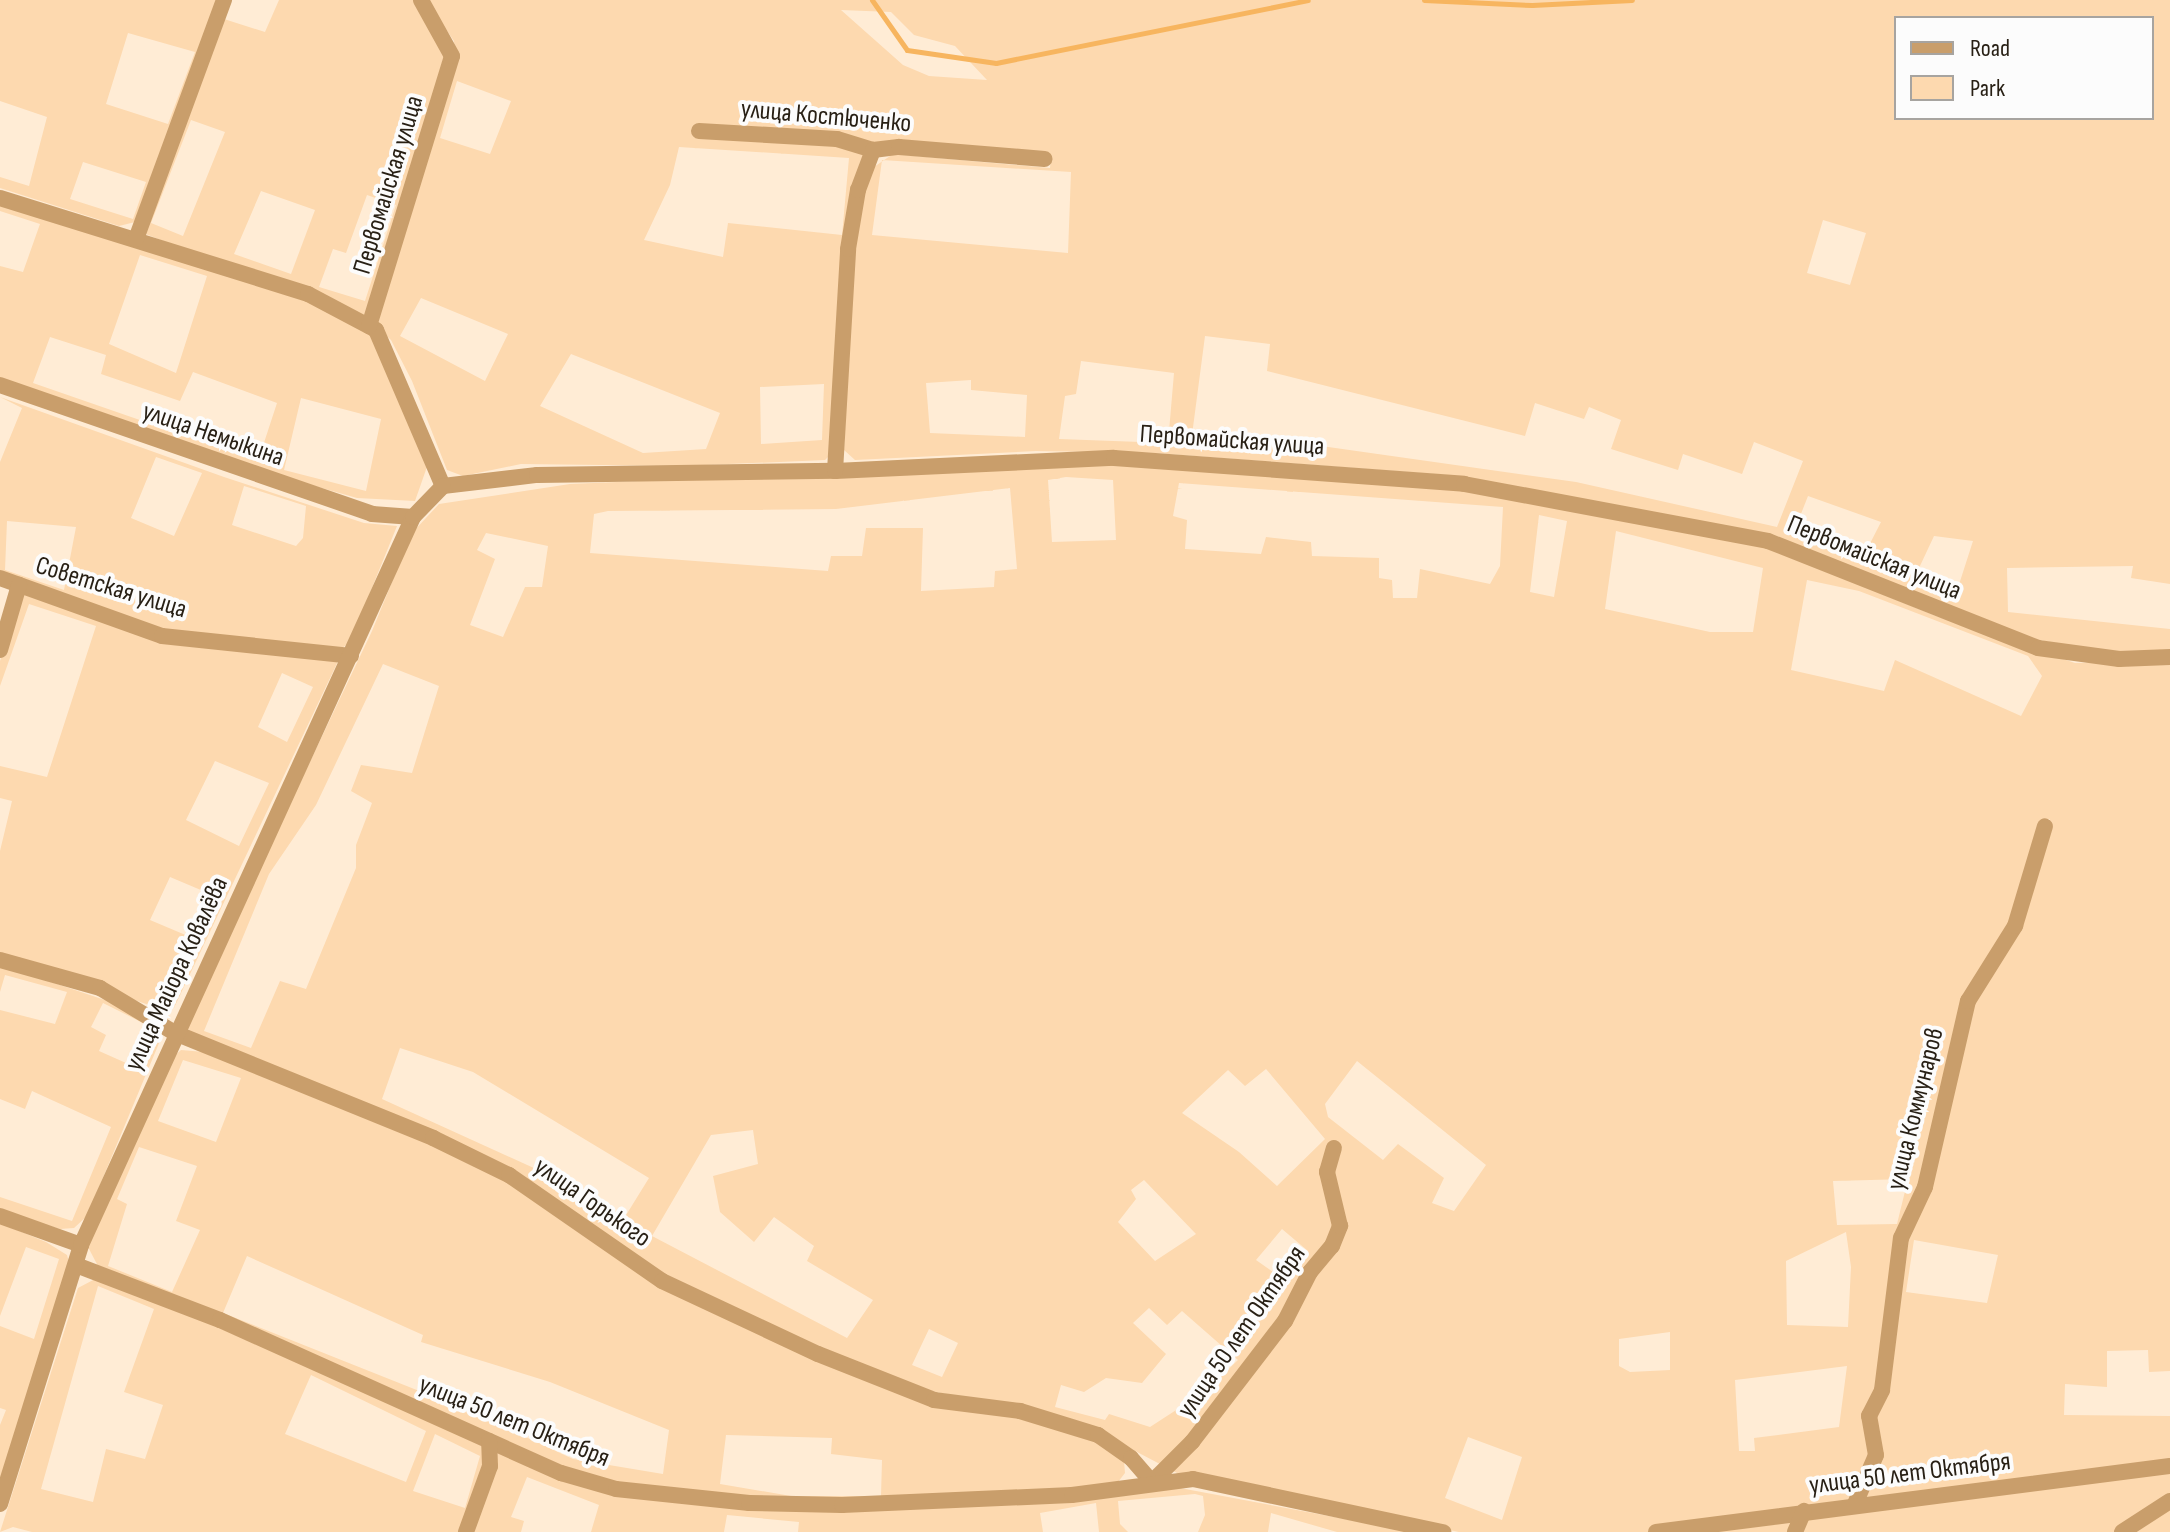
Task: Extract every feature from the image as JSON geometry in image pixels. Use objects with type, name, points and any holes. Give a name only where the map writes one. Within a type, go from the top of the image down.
[{"type":"street","points":[[136,239],[224,0]]},
{"type":"street","name":"Первомайская улица","points":[[369,326],[452,56],[421,0]]},
{"type":"street","name":"улица Костюченко","points":[[699,131],[837,139],[873,150],[899,147],[1045,159]]},
{"type":"street","points":[[835,471],[848,249],[858,190],[873,150]]},
{"type":"street","points":[[0,198],[308,294],[376,330],[412,404],[443,486]]},
{"type":"street","name":"улица Немыкина","points":[[0,385],[372,514],[413,517]]},
{"type":"street","name":"Первомайская улица","points":[[443,486],[537,475],[835,471],[1114,458],[1464,484],[1768,541],[2038,648],[2119,659],[2170,657]]},
{"type":"street","name":"улица Майора Ковалёва","points":[[0,1504],[81,1245],[175,1033],[413,517],[443,486]]},
{"type":"street","name":"Советская улица","points":[[0,578],[162,636],[351,656]]},
{"type":"street","points":[[0,650],[19,585]]},
{"type":"street","name":"улица Коммунаров","points":[[1855,1504],[1876,1455],[1869,1416],[1882,1390],[1901,1238],[1925,1187],[1968,1001],[2015,926],[2045,826]]},
{"type":"street","name":"улица Горького","points":[[0,960],[100,988],[175,1033],[433,1138],[509,1175],[662,1281],[818,1354],[934,1400],[1020,1411],[1098,1435],[1131,1458],[1152,1482]]},
{"type":"street","name":"улица 50 лет Октября","points":[[1152,1482],[1170,1469],[1285,1321],[1310,1272],[1332,1246],[1340,1226],[1327,1172],[1334,1148]]},
{"type":"street","points":[[0,1216],[81,1245]]},
{"type":"street","name":"улица 50 лет Октября","points":[[76,1265],[220,1320],[561,1473],[616,1489],[749,1503],[842,1505],[1072,1495],[1152,1482],[1193,1479],[1443,1532]]},
{"type":"street","points":[[466,1532],[490,1466],[489,1441]]},
{"type":"street","name":"улица 50 лет Октября","points":[[1656,1532],[1855,1504],[2170,1466]]},
{"type":"street","points":[[2122,1532],[2170,1501]]},
{"type":"street","points":[[1795,1532],[1804,1511]]},
{"type":"green space","points":[[0,0],[221,0],[135,222],[119,226],[0,188],[0,177],[29,186],[47,117],[0,101]],"holes":[[[128,33],[195,52],[168,124],[106,104]],[[83,162],[146,182],[133,219],[70,199]]]},
{"type":"green space","points":[[279,0],[417,0],[446,49],[367,321],[143,233],[224,19],[265,32]],"holes":[[[191,120],[225,132],[183,236],[151,223]],[[261,191],[315,210],[291,274],[234,254]],[[367,195],[396,205],[365,301],[319,287],[333,249],[346,253]]]},
{"type":"green space","points":[[426,0],[2170,0],[2170,584],[2131,578],[2133,566],[2007,568],[2008,612],[2170,629],[2170,651],[2116,654],[2028,638],[1778,538],[1447,475],[1155,453],[1036,451],[855,460],[844,450],[854,235],[871,169],[882,162],[872,235],[1068,253],[1071,172],[884,160],[893,154],[1050,168],[1051,156],[872,145],[860,162],[841,269],[831,454],[825,460],[681,466],[521,464],[463,476],[447,470],[412,381],[391,340],[376,326],[455,57],[454,41]],"holes":[[[841,10],[891,12],[914,35],[955,46],[987,80],[929,76],[903,65]],[[457,81],[511,101],[490,154],[440,138]],[[679,147],[849,158],[842,235],[728,223],[723,257],[644,240],[670,185]],[[1823,220],[1866,233],[1850,285],[1807,273]],[[421,298],[508,334],[485,381],[400,336]],[[1205,336],[1270,344],[1267,371],[1525,436],[1535,403],[1584,419],[1589,407],[1621,420],[1611,449],[1678,470],[1683,454],[1742,474],[1754,442],[1803,461],[1777,527],[1576,482],[1251,436],[1192,435]],[[571,354],[720,413],[706,449],[643,453],[540,406]],[[1081,361],[1174,373],[1168,443],[1059,439],[1065,396],[1076,394]],[[971,380],[971,390],[1027,395],[1025,437],[930,433],[926,383]],[[824,384],[822,440],[761,444],[760,387]],[[1808,496],[1881,522],[1860,563],[1798,535],[1797,524]],[[1934,536],[1973,541],[1954,600],[1912,583]]]},
{"type":"green space","points":[[0,202],[332,309],[364,326],[377,342],[428,464],[415,501],[357,498],[258,470],[0,378],[0,266],[23,272],[40,224],[0,211]],"holes":[[[140,255],[207,276],[176,373],[109,344]],[[50,337],[106,355],[101,374],[180,401],[193,372],[277,403],[258,461],[33,383]],[[301,398],[381,419],[366,491],[284,470]]]},
{"type":"green space","points":[[0,397],[364,523],[397,526],[350,642],[341,649],[158,629],[0,575],[0,462],[22,408]],"holes":[[[156,457],[202,473],[174,536],[131,518]],[[244,486],[306,506],[303,538],[296,546],[232,525]],[[7,521],[76,527],[64,590],[5,570]]]},
{"type":"green space","points":[[1017,465],[1137,465],[1419,484],[1554,503],[1769,548],[1936,616],[2075,663],[2170,661],[2170,1371],[2149,1372],[2148,1350],[2107,1351],[2107,1387],[2065,1384],[2064,1415],[2170,1416],[2170,1532],[1459,1532],[1179,1474],[1095,1430],[1052,1415],[926,1390],[816,1350],[665,1277],[510,1171],[190,1034],[186,1023],[372,631],[412,533],[439,504],[570,484]],"holes":[[[1066,477],[1113,480],[1116,540],[1052,542],[1048,480]],[[1179,483],[1503,507],[1500,566],[1490,584],[1420,569],[1417,598],[1393,598],[1392,580],[1379,578],[1379,558],[1312,556],[1311,542],[1266,537],[1261,554],[1185,549],[1187,520],[1173,516]],[[1010,488],[1017,569],[995,571],[994,587],[921,591],[923,528],[866,528],[862,556],[831,556],[828,571],[590,553],[594,514],[608,511],[836,509]],[[1539,515],[1567,521],[1554,597],[1530,592]],[[1616,531],[1763,568],[1753,632],[1710,632],[1605,609]],[[486,533],[548,546],[542,587],[525,587],[503,637],[470,625],[495,559],[477,550]],[[1807,580],[1859,591],[2028,656],[2042,676],[2021,716],[1895,660],[1884,691],[1791,670]],[[383,664],[439,686],[412,773],[361,765],[351,791],[372,803],[356,845],[356,868],[306,989],[280,981],[251,1048],[204,1031],[269,874],[316,805]],[[2050,819],[2016,927],[1970,1002],[1935,1163],[1904,1239],[1884,1394],[1874,1422],[1868,1422],[1896,1292],[1900,1237],[1922,1189],[1966,1001],[2009,932],[2028,862],[2045,820]],[[400,1048],[473,1072],[649,1178],[623,1220],[547,1174],[382,1099]],[[1357,1061],[1486,1165],[1454,1211],[1432,1203],[1444,1178],[1398,1144],[1383,1160],[1328,1117],[1325,1104]],[[1266,1069],[1325,1139],[1277,1186],[1239,1152],[1182,1113],[1228,1070],[1245,1086]],[[753,1130],[758,1164],[713,1176],[720,1212],[754,1242],[774,1217],[814,1246],[807,1261],[873,1300],[847,1338],[652,1236],[711,1135]],[[1908,1179],[1897,1224],[1837,1225],[1833,1181]],[[1144,1180],[1196,1234],[1155,1261],[1118,1222],[1136,1199],[1131,1190]],[[1282,1229],[1308,1251],[1286,1281],[1256,1260]],[[1846,1232],[1851,1267],[1848,1327],[1787,1325],[1786,1261]],[[1914,1240],[1998,1255],[1987,1303],[1906,1292]],[[1149,1308],[1167,1325],[1182,1311],[1238,1360],[1207,1390],[1150,1427],[1109,1414],[1105,1420],[1055,1407],[1061,1385],[1084,1392],[1106,1378],[1142,1383],[1166,1354],[1133,1323]],[[929,1329],[958,1343],[942,1377],[912,1365]],[[1670,1332],[1670,1370],[1630,1372],[1619,1366],[1619,1339]],[[1847,1366],[1839,1427],[1754,1438],[1755,1451],[1739,1451],[1735,1380]],[[1468,1437],[1522,1457],[1502,1520],[1445,1498]]]},
{"type":"green space","points":[[21,591],[131,629],[340,657],[174,1008],[161,1009],[0,955],[0,851],[12,801],[0,798],[0,766],[47,777],[96,626],[29,604],[0,686],[0,661]],"holes":[[[282,673],[313,687],[287,742],[258,727]],[[215,761],[269,783],[239,846],[186,820]],[[170,877],[215,896],[195,939],[150,920]]]},
{"type":"green space","points":[[0,965],[120,1005],[156,1024],[162,1036],[87,1216],[74,1228],[60,1229],[0,1211],[0,1197],[72,1221],[111,1127],[32,1091],[25,1109],[0,1099],[0,1010],[55,1024],[67,992],[5,975],[0,992]],"holes":[[[103,1003],[147,1025],[126,1063],[99,1051],[106,1035],[91,1027]]]},
{"type":"green space","points":[[181,1050],[204,1052],[364,1113],[512,1182],[662,1283],[861,1373],[1093,1440],[1124,1461],[1125,1473],[1118,1482],[1066,1490],[836,1502],[626,1486],[561,1467],[99,1268],[88,1247],[173,1057]],"holes":[[[183,1060],[241,1078],[216,1142],[158,1121]],[[139,1147],[197,1166],[176,1221],[200,1230],[172,1292],[108,1266],[127,1204],[117,1199]],[[247,1256],[423,1335],[421,1342],[550,1382],[669,1430],[663,1474],[573,1459],[472,1412],[223,1313]],[[726,1435],[832,1438],[831,1454],[882,1460],[881,1496],[791,1496],[720,1484]]]},
{"type":"green space","points":[[0,1223],[46,1242],[67,1255],[70,1266],[0,1486],[0,1425],[6,1410],[0,1408],[0,1326],[34,1339],[59,1259],[26,1247],[0,1316]]},
{"type":"green space","points":[[95,1279],[224,1327],[485,1445],[485,1465],[462,1532],[32,1532],[13,1527],[0,1532],[78,1288]],"holes":[[[98,1286],[154,1309],[124,1392],[163,1405],[145,1459],[106,1449],[93,1502],[41,1489]],[[311,1375],[426,1431],[406,1482],[285,1434]],[[435,1434],[480,1456],[465,1508],[413,1491]]]},
{"type":"green space","points":[[492,1448],[703,1505],[1164,1485],[1414,1532],[1337,1532],[1271,1513],[1268,1532],[1198,1532],[1205,1515],[1203,1496],[1195,1494],[1118,1501],[1120,1524],[1128,1532],[1099,1532],[1096,1503],[1040,1513],[1043,1532],[798,1532],[799,1522],[727,1515],[724,1532],[591,1532],[599,1505],[527,1477],[511,1517],[524,1521],[521,1532],[469,1532]]},
{"type":"waterway","points":[[872,0],[907,50],[996,63],[1308,0]]},
{"type":"waterway","points":[[1424,0],[1532,5],[1632,0]]}]
